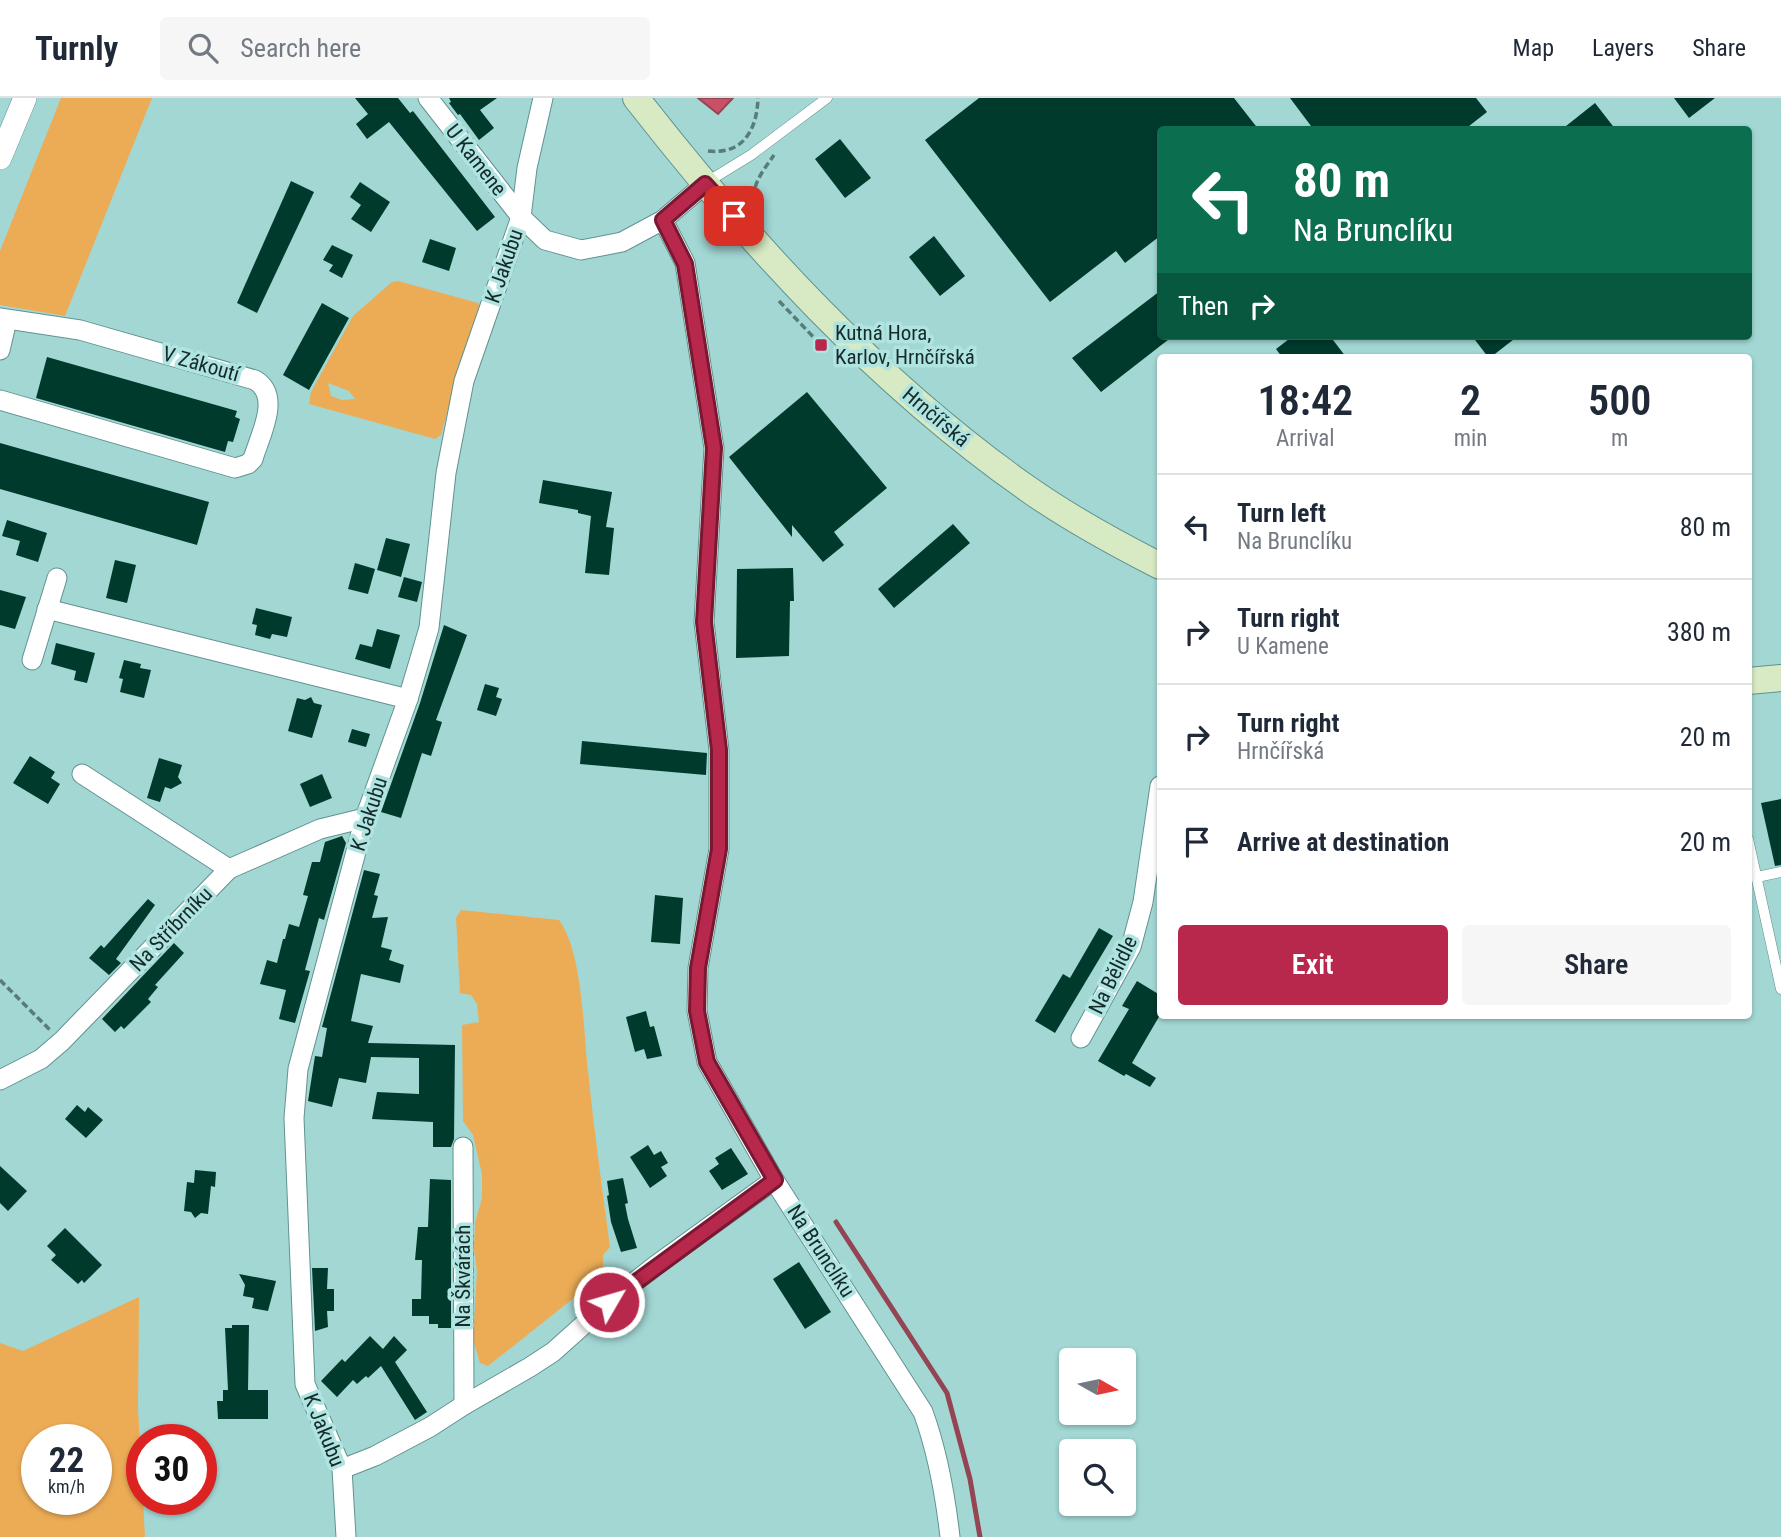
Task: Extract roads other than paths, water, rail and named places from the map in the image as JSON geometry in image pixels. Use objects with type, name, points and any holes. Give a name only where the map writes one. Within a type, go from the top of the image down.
[{"type":"main road","name":"Hrnčířská","points":[[636,98],[705,184],[813,303],[933,416],[1030,490],[1105,537],[1157,564]]},
{"type":"main road","points":[[1752,681],[1781,678]]},
{"type":"street","points":[[0,158],[24,98]]},
{"type":"street","name":"U Kamene","points":[[428,98],[521,217],[545,240],[580,250],[622,242],[663,220],[705,184]]},
{"type":"street","name":"K Jakubu","points":[[346,1537],[342,1469],[305,1384],[295,1118],[298,1069],[365,818],[408,699],[429,628],[446,473],[464,381],[521,217],[527,168],[543,98]]},
{"type":"street","name":"Na Brunclíku","points":[[663,220],[685,264],[714,448],[704,622],[719,750],[719,849],[698,968],[697,1011],[707,1062],[775,1180],[923,1412],[936,1446],[946,1496],[950,1537]]},
{"type":"street","name":"V Zákoutí","points":[[0,350],[4,319],[80,330],[255,380],[267,390],[270,402],[253,458],[248,464],[234,468],[0,400]]},
{"type":"street","points":[[32,660],[57,579]]},
{"type":"street","points":[[47,610],[408,699]]},
{"type":"street","points":[[82,774],[229,869]]},
{"type":"street","name":"Na Bělidle","points":[[1081,1038],[1130,947],[1143,902],[1157,806]]},
{"type":"street","name":"Na Stříbrníku","points":[[0,1080],[41,1059],[62,1041],[229,869],[320,829],[365,818]]},
{"type":"street","name":"Na Škvárách","points":[[463,1147],[464,1405]]},
{"type":"street","points":[[342,1469],[375,1456],[430,1427],[553,1352],[609,1302],[655,1266],[775,1180]]},
{"type":"lane","points":[[705,184],[751,155],[827,98]]},
{"type":"lane","points":[[1752,856],[1781,989]]},
{"type":"lane","points":[[1757,877],[1781,872]]},
{"type":"waterway","points":[[836,1222],[947,1393],[970,1479],[980,1537]]},
{"type":"place","name":"Kutná Hora, Karlov, Hrnčířská","points":[[821,345]]}]
